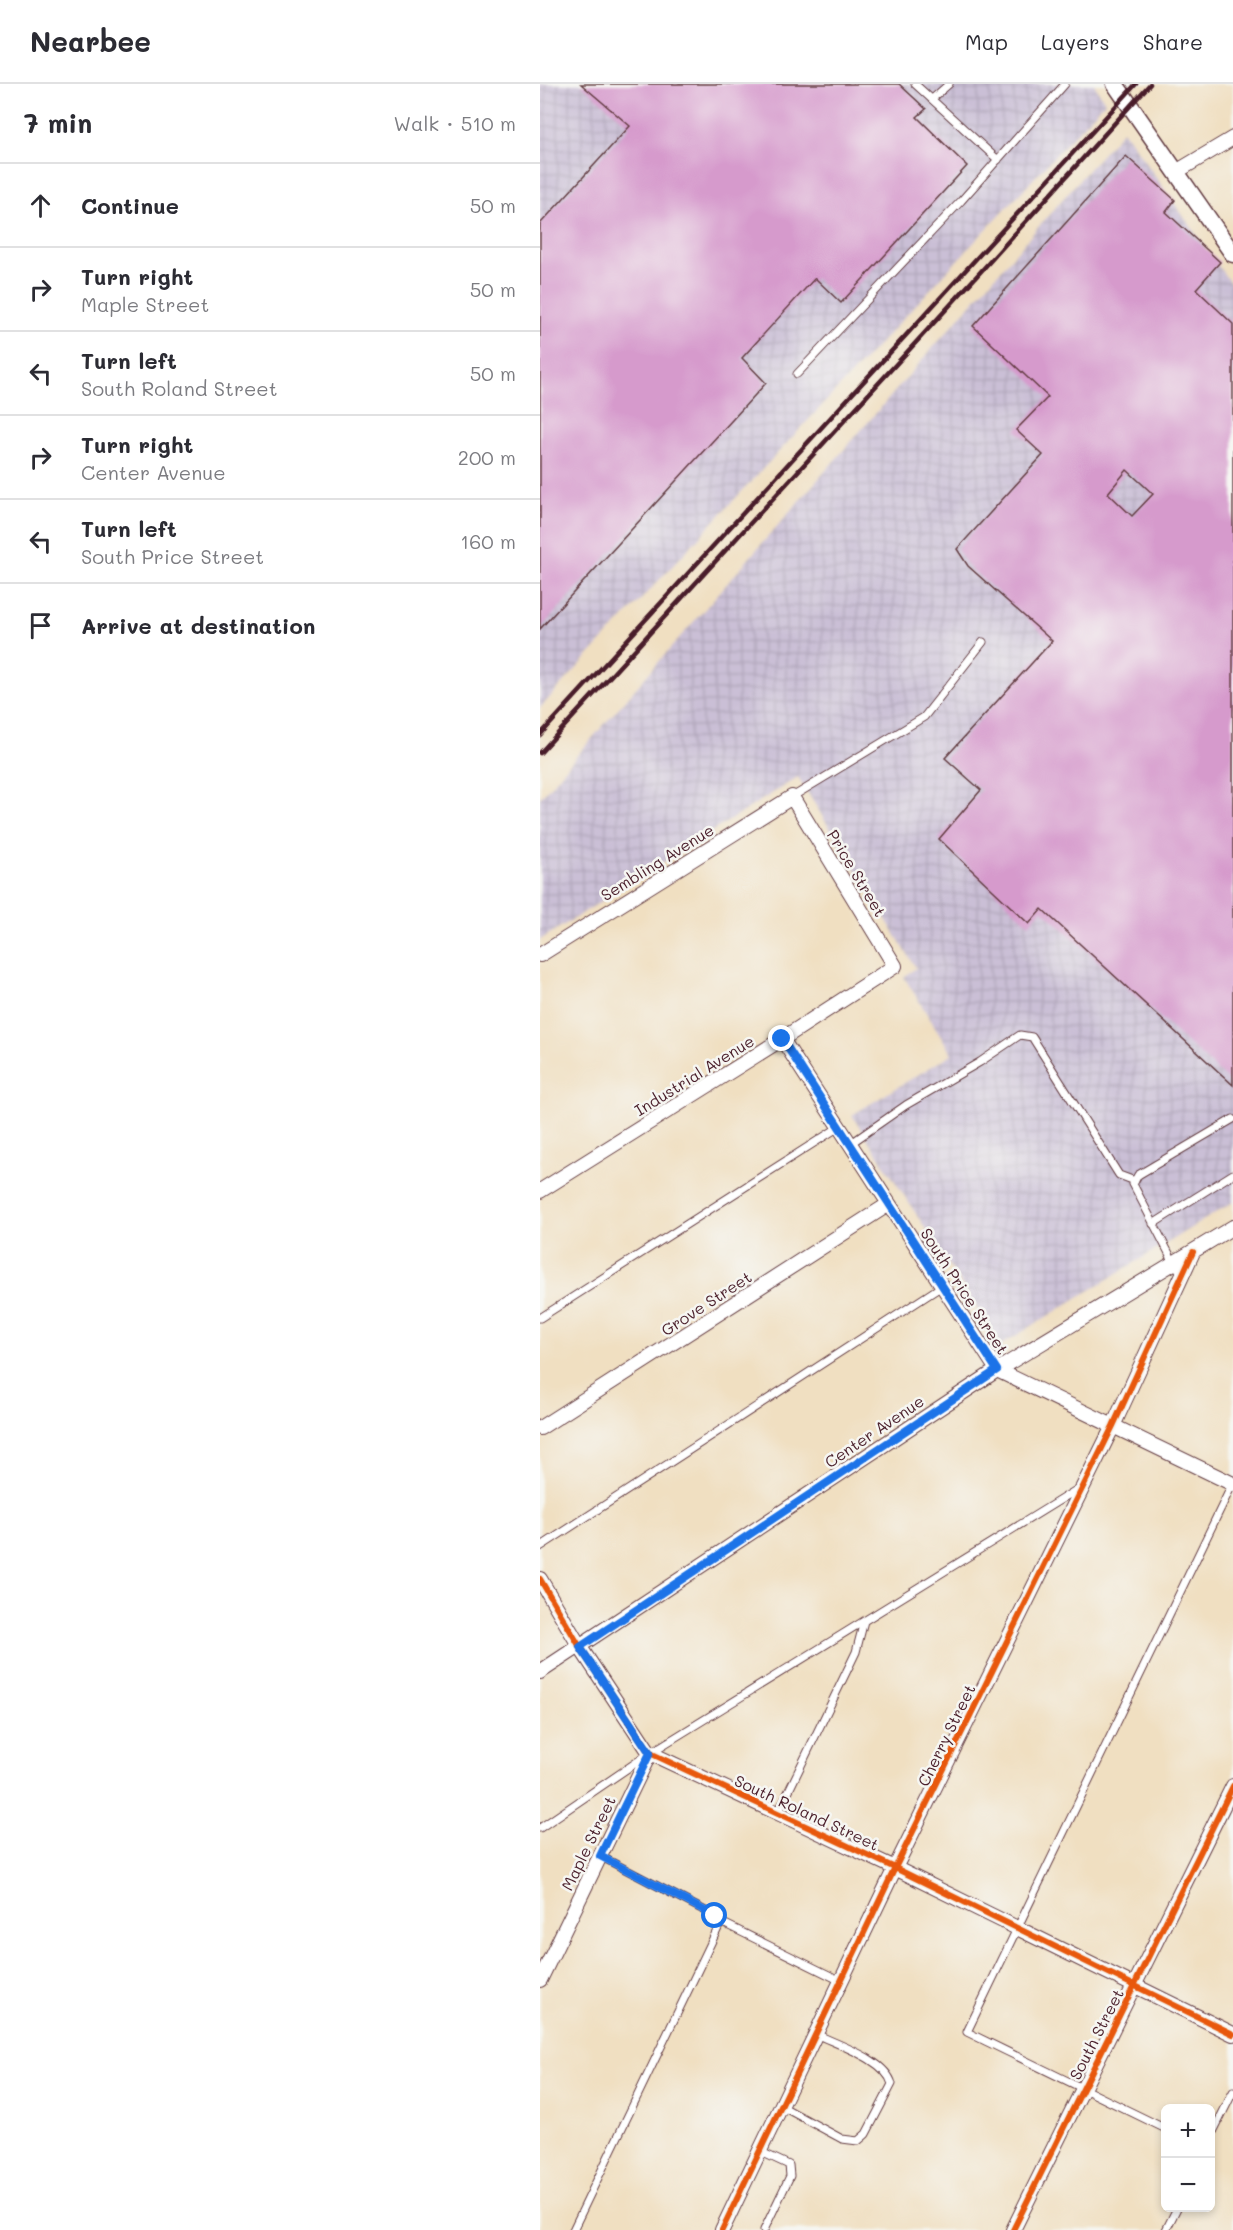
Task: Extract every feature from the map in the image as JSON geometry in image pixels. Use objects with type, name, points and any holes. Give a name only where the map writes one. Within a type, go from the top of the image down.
[{"type":"street","points":[[1115,84],[1233,254]]},
{"type":"street","points":[[1176,172],[1233,138]]},
{"type":"street","name":"Sembling Avenue","points":[[540,955],[792,797]]},
{"type":"street","name":"Price Street","points":[[792,797],[895,966]]},
{"type":"street","name":"Industrial Avenue","points":[[540,1191],[895,966]]},
{"type":"street","name":"South Price Street","points":[[782,1039],[997,1370],[1233,1483]]},
{"type":"street","name":"Grove Street","points":[[540,1428],[889,1204]]},
{"type":"street","name":"Center Avenue","points":[[540,1672],[997,1370],[1178,1269],[1193,1252],[1233,1227]]},
{"type":"street","name":"Cherry Street","points":[[722,2230],[895,1868],[1113,1426],[1178,1269]]},
{"type":"street","points":[[540,1579],[580,1647],[650,1753]]},
{"type":"street","name":"South Roland Street","points":[[650,1753],[895,1868],[1233,2034]]},
{"type":"street","name":"Maple Street","points":[[540,1980],[650,1753]]},
{"type":"street","name":"South Street","points":[[1013,2230],[1233,1786]]},
{"type":"lane","points":[[915,84],[998,160]]},
{"type":"lane","points":[[932,99],[949,84]]},
{"type":"lane","points":[[797,374],[998,160],[1065,84]]},
{"type":"lane","points":[[792,797],[924,717],[983,642]]},
{"type":"lane","points":[[850,1144],[906,1105],[980,1062],[1020,1035],[1032,1037],[1119,1175],[1135,1181]]},
{"type":"lane","points":[[1178,1269],[1133,1184],[1138,1175],[1233,1119]]},
{"type":"lane","points":[[540,1318],[839,1127]]},
{"type":"lane","points":[[1153,1224],[1233,1174]]},
{"type":"lane","points":[[540,1547],[942,1286]]},
{"type":"lane","points":[[1161,2127],[967,2032],[1233,1483]]},
{"type":"lane","points":[[540,1828],[650,1753],[1083,1486]]},
{"type":"lane","points":[[778,1813],[856,1652],[864,1621]]},
{"type":"lane","points":[[600,1856],[715,1916],[721,1922],[841,1981]]},
{"type":"lane","points":[[573,2230],[721,1922]]},
{"type":"lane","points":[[781,2106],[842,2139],[858,2141],[866,2134],[892,2084],[887,2071],[877,2063],[816,2034]]},
{"type":"lane","points":[[1215,2128],[1233,2092]]},
{"type":"lane","points":[[759,2151],[789,2165],[790,2176],[764,2230]]},
{"type":"lane","points":[[1166,2230],[1175,2212]]},
{"type":"shaded area","points":[[540,84],[1094,84],[1105,102],[540,708]]},
{"type":"shaded area","points":[[1123,130],[1233,287],[1233,1202],[1001,1345],[852,1115],[952,1054],[904,977],[916,968],[798,777],[540,940],[540,798]]},
{"type":"building","points":[[581,84],[899,84],[926,109],[917,117],[967,166],[841,303],[815,278],[742,358],[766,383],[540,629],[540,224],[630,126]]},
{"type":"building","points":[[1126,156],[1175,200],[1166,212],[1220,262],[1196,289],[1233,324],[1233,1085],[1042,909],[1029,924],[939,839],[981,790],[945,758],[1052,641],[968,566],[957,549],[1043,455],[1016,430],[1048,397],[973,326]],"holes":[[[1127,470],[1153,494],[1132,516],[1108,493]]]},
{"type":"railway","points":[[540,735],[1136,84]]},
{"type":"railway","points":[[540,753],[1150,84]]},
{"type":"cycle path","points":[[722,2230],[895,1868],[1113,1426],[1193,1252]]},
{"type":"cycle path","points":[[540,1579],[580,1647],[650,1753],[895,1868],[1233,2034]]},
{"type":"cycle path","points":[[1013,2230],[1233,1786]]},
{"type":"route","points":[[715,1916],[600,1856],[650,1753],[580,1647],[997,1370],[782,1039]]}]
